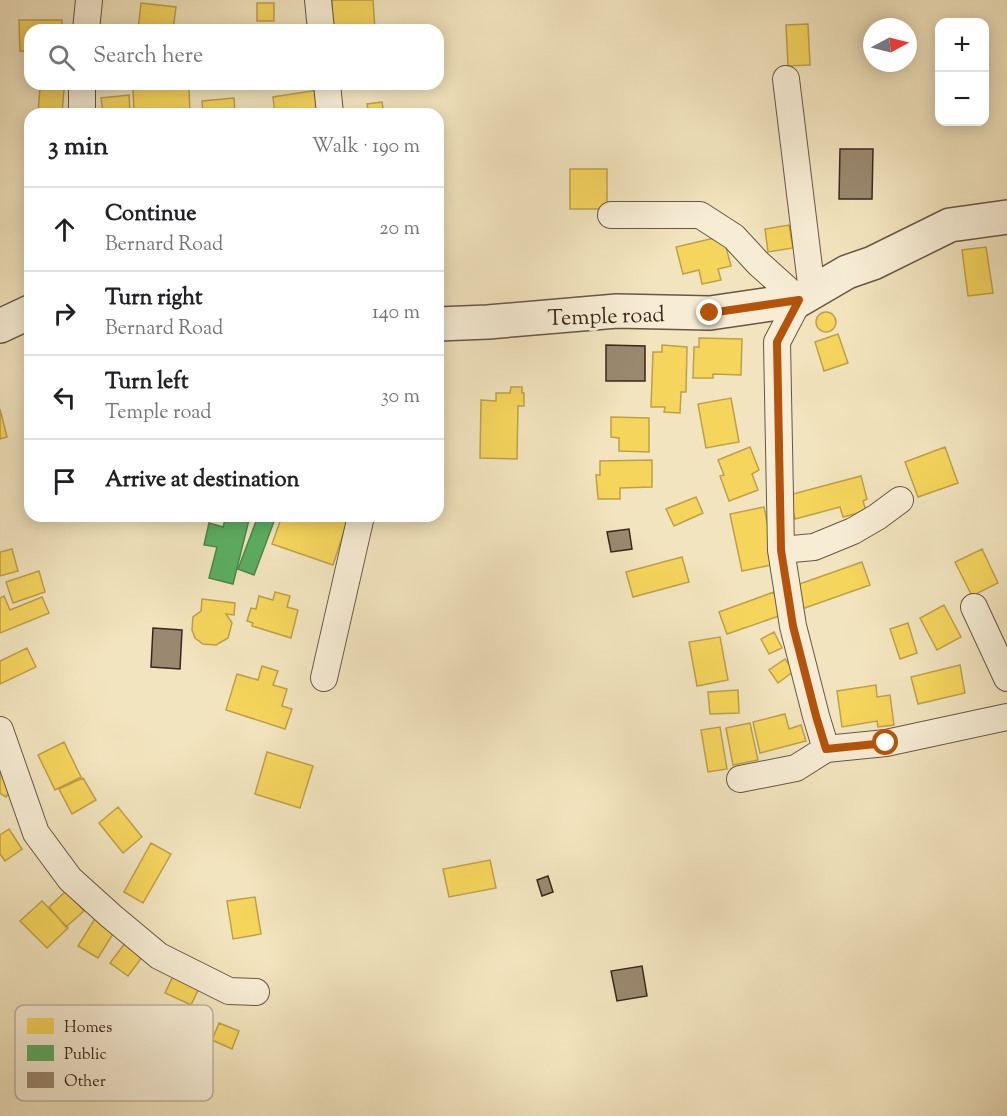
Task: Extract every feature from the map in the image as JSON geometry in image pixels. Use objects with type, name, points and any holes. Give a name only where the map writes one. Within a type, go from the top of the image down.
[{"type":"street","points":[[87,24],[89,0]]},
{"type":"street","points":[[318,0],[320,24]]},
{"type":"street","points":[[786,79],[805,296],[777,342],[781,550],[793,626],[826,749]]},
{"type":"street","points":[[82,90],[82,108]]},
{"type":"street","points":[[328,90],[329,108]]},
{"type":"street","points":[[611,215],[700,215],[734,237],[758,263],[805,296]]},
{"type":"street","name":"Temple road","points":[[444,324],[617,311],[710,313],[805,296],[847,272],[873,263],[950,225],[1007,217]]},
{"type":"street","points":[[0,326],[24,315]]},
{"type":"street","points":[[781,550],[814,547],[843,535],[877,517],[900,500]]},
{"type":"street","points":[[324,678],[361,522]]},
{"type":"street","points":[[974,607],[1007,678]]},
{"type":"street","points":[[740,778],[796,768],[826,749],[886,743],[1007,717]]},
{"type":"street","points":[[0,730],[36,833],[70,879],[159,956],[228,991],[256,992]]},
{"type":"building: Homes","points":[[332,0],[373,0],[375,24],[333,24]]},
{"type":"building: Homes","points":[[141,3],[176,7],[174,24],[139,24]]},
{"type":"building: Homes","points":[[257,3],[274,3],[274,21],[257,21]]},
{"type":"building: Homes","points":[[19,20],[62,20],[62,24],[24,24],[24,51],[20,51]]},
{"type":"building: Homes","points":[[808,24],[810,65],[788,66],[786,25]]},
{"type":"building: Homes","points":[[40,90],[64,90],[62,108],[38,108]]},
{"type":"building: Homes","points":[[133,90],[189,90],[190,108],[134,108]]},
{"type":"building: Homes","points":[[318,90],[320,108],[274,108],[273,97]]},
{"type":"building: Homes","points":[[129,95],[130,108],[102,108],[101,98]]},
{"type":"building: Homes","points":[[234,98],[235,108],[203,108],[202,101]]},
{"type":"building: Homes","points":[[382,102],[383,108],[368,108],[367,104]]},
{"type":"building: Homes","points":[[570,169],[607,169],[607,209],[570,209]]},
{"type":"building: Homes","points":[[789,225],[793,248],[768,252],[765,229]]},
{"type":"building: Homes","points":[[723,236],[731,266],[718,269],[721,280],[702,284],[699,270],[683,274],[676,247]]},
{"type":"building: Homes","points":[[986,247],[993,293],[968,296],[962,250]]},
{"type":"building: Homes","points":[[826,312],[833,315],[836,322],[833,329],[826,332],[819,329],[816,322],[819,315]]},
{"type":"building: Homes","points":[[838,334],[848,363],[824,371],[815,342]]},
{"type":"building: Homes","points":[[699,338],[742,339],[741,375],[713,374],[713,378],[693,378],[694,347],[699,347]]},
{"type":"building: Homes","points":[[662,345],[687,347],[686,392],[681,392],[680,413],[664,412],[665,407],[651,407],[653,352],[662,352]]},
{"type":"building: Homes","points":[[511,387],[522,387],[522,393],[524,393],[524,406],[518,406],[517,459],[480,458],[481,400],[496,401],[496,393],[510,393]]},
{"type":"building: Homes","points":[[731,398],[739,442],[706,448],[698,404]]},
{"type":"building: Homes","points":[[0,409],[7,437],[0,439]]},
{"type":"building: Homes","points":[[611,417],[649,418],[649,452],[619,451],[619,438],[611,437]]},
{"type":"building: Homes","points":[[750,447],[759,470],[752,474],[758,490],[729,501],[720,476],[724,475],[718,460]]},
{"type":"building: Homes","points":[[945,447],[958,483],[918,497],[905,462]]},
{"type":"building: Homes","points":[[652,460],[652,487],[620,488],[620,499],[598,499],[596,475],[600,475],[600,461]]},
{"type":"building: Homes","points":[[861,476],[867,499],[863,501],[866,511],[843,517],[840,507],[795,519],[789,495]]},
{"type":"building: Homes","points":[[696,497],[703,513],[674,526],[666,509]]},
{"type":"building: Homes","points":[[764,507],[776,564],[742,571],[730,514]]},
{"type":"building: Homes","points":[[280,522],[347,522],[333,565],[272,544]]},
{"type":"building: Homes","points":[[12,549],[18,571],[0,576],[0,552]]},
{"type":"building: Homes","points":[[982,549],[998,583],[972,596],[955,562]]},
{"type":"building: Homes","points":[[682,557],[689,582],[633,597],[626,572]]},
{"type":"building: Homes","points":[[862,562],[870,585],[799,610],[791,587]]},
{"type":"building: Homes","points":[[39,571],[45,592],[13,603],[6,582]]},
{"type":"building: Homes","points":[[275,592],[290,596],[287,607],[298,610],[291,638],[252,626],[253,623],[247,621],[251,608],[256,609],[259,596],[273,600]]},
{"type":"building: Homes","points":[[774,592],[782,615],[727,634],[719,612]]},
{"type":"building: Homes","points":[[4,596],[10,610],[42,597],[49,613],[0,633],[0,598]]},
{"type":"building: Homes","points":[[202,599],[235,603],[234,615],[226,614],[232,623],[228,638],[216,645],[203,644],[195,638],[192,630],[193,617],[201,611]]},
{"type":"building: Homes","points":[[944,605],[961,637],[937,650],[920,618]]},
{"type":"building: Homes","points":[[908,623],[917,653],[900,659],[890,629]]},
{"type":"building: Homes","points":[[774,632],[782,648],[769,654],[761,639]]},
{"type":"building: Homes","points":[[720,637],[728,680],[697,686],[689,642]]},
{"type":"building: Homes","points":[[27,648],[36,667],[0,684],[0,661]]},
{"type":"building: Homes","points":[[785,659],[794,671],[778,683],[769,670]]},
{"type":"building: Homes","points":[[960,665],[965,693],[918,704],[911,677]]},
{"type":"building: Homes","points":[[262,666],[278,671],[273,685],[287,689],[282,706],[292,709],[285,729],[226,710],[237,674],[258,680]]},
{"type":"building: Homes","points":[[876,685],[877,697],[890,695],[894,725],[878,727],[877,721],[842,727],[837,691]]},
{"type":"building: Homes","points":[[738,690],[739,713],[710,714],[708,692]]},
{"type":"building: Homes","points":[[785,714],[789,729],[801,725],[806,741],[760,753],[753,722]]},
{"type":"building: Homes","points":[[750,723],[758,760],[733,765],[726,728]]},
{"type":"building: Homes","points":[[720,727],[727,769],[708,772],[701,730]]},
{"type":"building: Homes","points":[[64,742],[81,777],[55,790],[38,755]]},
{"type":"building: Homes","points":[[267,752],[313,766],[300,808],[255,794]]},
{"type":"building: Homes","points":[[0,771],[16,785],[6,797],[0,793]]},
{"type":"building: Homes","points":[[83,778],[96,800],[72,814],[59,789]]},
{"type":"building: Homes","points":[[118,807],[142,837],[123,853],[99,823]]},
{"type":"building: Homes","points":[[9,829],[22,849],[5,861],[0,854],[0,835]]},
{"type":"building: Homes","points":[[151,843],[171,854],[143,903],[124,892]]},
{"type":"building: Homes","points":[[490,860],[496,888],[449,897],[443,869]]},
{"type":"building: Homes","points":[[66,891],[84,911],[66,927],[49,907]]},
{"type":"building: Homes","points":[[255,897],[261,934],[233,939],[227,901]]},
{"type":"building: Homes","points":[[42,901],[68,928],[47,948],[20,921]]},
{"type":"building: Homes","points":[[96,917],[116,929],[98,958],[78,946]]},
{"type":"building: Homes","points":[[125,943],[143,956],[128,976],[110,963]]},
{"type":"building: Homes","points":[[175,972],[201,984],[191,1005],[165,993]]},
{"type":"building: Homes","points":[[219,1023],[239,1031],[232,1049],[213,1040]]},
{"type":"building: Public","points":[[224,522],[248,522],[233,584],[209,578],[217,547],[204,545],[209,523],[223,527]]},
{"type":"building: Public","points":[[256,522],[274,522],[254,575],[238,569]]},
{"type":"building: Other","points":[[840,149],[873,149],[872,199],[839,199]]},
{"type":"building: Other","points":[[606,345],[645,346],[645,381],[606,381]]},
{"type":"building: Other","points":[[629,529],[632,549],[611,552],[607,532]]},
{"type":"building: Other","points":[[153,628],[182,630],[180,669],[151,667]]},
{"type":"building: Other","points":[[548,876],[553,892],[542,896],[537,880]]},
{"type":"building: Other","points":[[642,966],[647,996],[617,1001],[611,971]]},
{"type":"route","points":[[710,313],[799,300],[777,342],[781,550],[793,626],[826,749],[886,743]]}]
